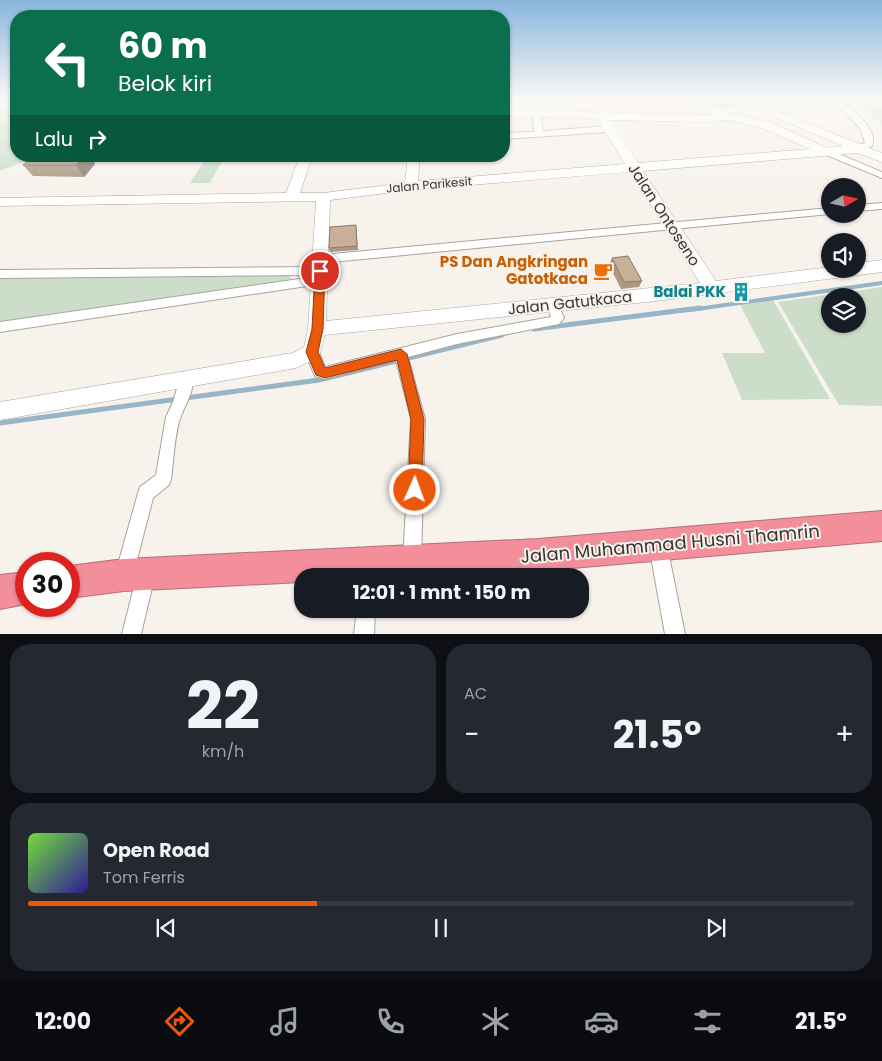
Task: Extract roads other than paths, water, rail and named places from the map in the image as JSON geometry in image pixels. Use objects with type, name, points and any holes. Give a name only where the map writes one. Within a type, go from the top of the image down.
[{"type":"highway","name":"Jalan Muhammad Husni Thamrin","points":[[379,568],[412,561],[658,546],[882,526]]},
{"type":"highway","name":"Jalan Muhammad Husni Thamrin","points":[[80,581],[135,575],[294,572]]},
{"type":"highway","points":[[0,592],[15,590]]},
{"type":"street","points":[[510,136],[586,131]]},
{"type":"street","name":"Jalan Ontoseno","points":[[609,131],[711,287]]},
{"type":"street","points":[[779,131],[882,175]]},
{"type":"street","points":[[814,131],[882,158]]},
{"type":"street","points":[[858,149],[868,144],[869,136],[865,131]]},
{"type":"street","name":"Jalan Parikesit","points":[[0,202],[323,197],[411,186],[858,149]]},
{"type":"street","points":[[291,198],[304,162]]},
{"type":"street","points":[[411,186],[413,162]]},
{"type":"street","points":[[309,360],[318,329],[323,197]]},
{"type":"street","points":[[866,207],[882,206]]},
{"type":"street","points":[[0,327],[320,270],[672,227],[821,212]]},
{"type":"street","name":"Jalan Gatutkaca","points":[[318,329],[553,305],[882,266]]},
{"type":"street","points":[[0,274],[320,270]]},
{"type":"street","points":[[309,360],[320,372],[325,373],[402,358],[457,339],[555,320],[558,318],[553,305]]},
{"type":"street","points":[[402,358],[418,419],[412,561]]},
{"type":"street","points":[[0,411],[309,360]]},
{"type":"street","points":[[131,634],[135,575],[146,493],[163,479],[173,416],[180,403],[186,379]]},
{"type":"street","points":[[658,546],[675,634]]},
{"type":"street","points":[[364,634],[365,618]]},
{"type":"waterway","points":[[690,310],[882,283]]},
{"type":"waterway","points":[[534,329],[700,308]]},
{"type":"waterway","points":[[0,423],[319,380],[502,335]]},
{"type":"place","name":"PS Dan Angkringan Gatotkaca","points":[[603,271]]},
{"type":"place","name":"Balai PKK","points":[[741,292]]}]
